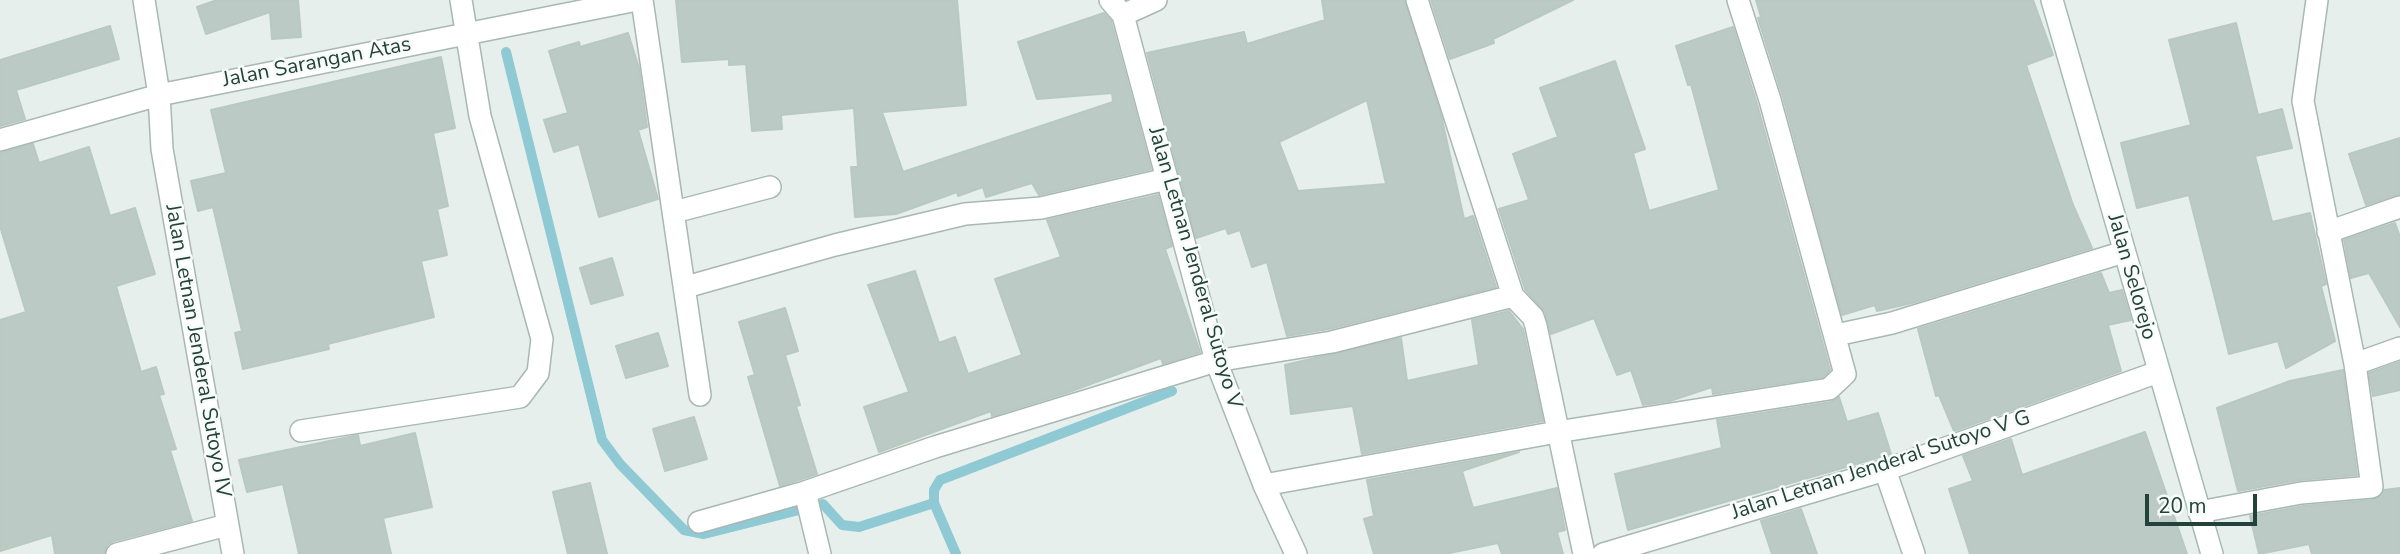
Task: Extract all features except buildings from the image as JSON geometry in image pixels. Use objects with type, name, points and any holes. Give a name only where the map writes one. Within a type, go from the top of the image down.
[{"type":"street","name":"Jalan Letnan Jenderal Sutoyo IV","points":[[144,0],[159,95],[162,149],[233,554]]},
{"type":"street","points":[[300,431],[520,397],[538,373],[542,339],[480,116],[461,0]]},
{"type":"street","name":"Jalan Sarangan Atas","points":[[0,139],[159,95],[639,0]]},
{"type":"street","points":[[639,0],[701,395]]},
{"type":"street","points":[[1116,8],[1156,0]]},
{"type":"street","points":[[1417,0],[1513,296],[1533,317],[1536,326],[1584,554]]},
{"type":"street","points":[[1264,485],[1558,432],[1829,389],[1845,374],[1770,100],[1738,0]]},
{"type":"street","name":"Jalan Selorejo","points":[[2052,0],[2212,554]]},
{"type":"street","points":[[2199,513],[2301,493],[2372,487],[2356,364],[2304,101],[2317,0]]},
{"type":"street","name":"Jalan Letnan Jenderal Sutoyo V","points":[[1116,8],[1167,179],[1216,361],[1264,485],[1296,554]]},
{"type":"street","points":[[685,288],[835,245],[965,214],[1041,208],[1167,179]]},
{"type":"street","points":[[674,212],[770,187]]},
{"type":"street","points":[[2328,232],[2400,207]]},
{"type":"street","points":[[1836,335],[1892,323],[2124,252]]},
{"type":"street","points":[[699,522],[807,501],[934,447],[1216,361],[1332,342],[1513,296]]},
{"type":"street","points":[[2356,364],[2400,348]]},
{"type":"street","name":"Jalan Letnan Jenderal Sutoyo V G","points":[[1603,554],[1885,470],[2158,372]]},
{"type":"street","points":[[1885,470],[1913,554]]},
{"type":"street","points":[[807,501],[820,554]]},
{"type":"street","points":[[117,554],[227,525]]},
{"type":"waterway","points":[[506,52],[602,440],[620,464],[684,530],[704,534],[823,504],[842,525],[859,527],[934,503],[956,554]]},
{"type":"waterway","points":[[934,503],[934,490],[940,480],[1172,391]]}]
